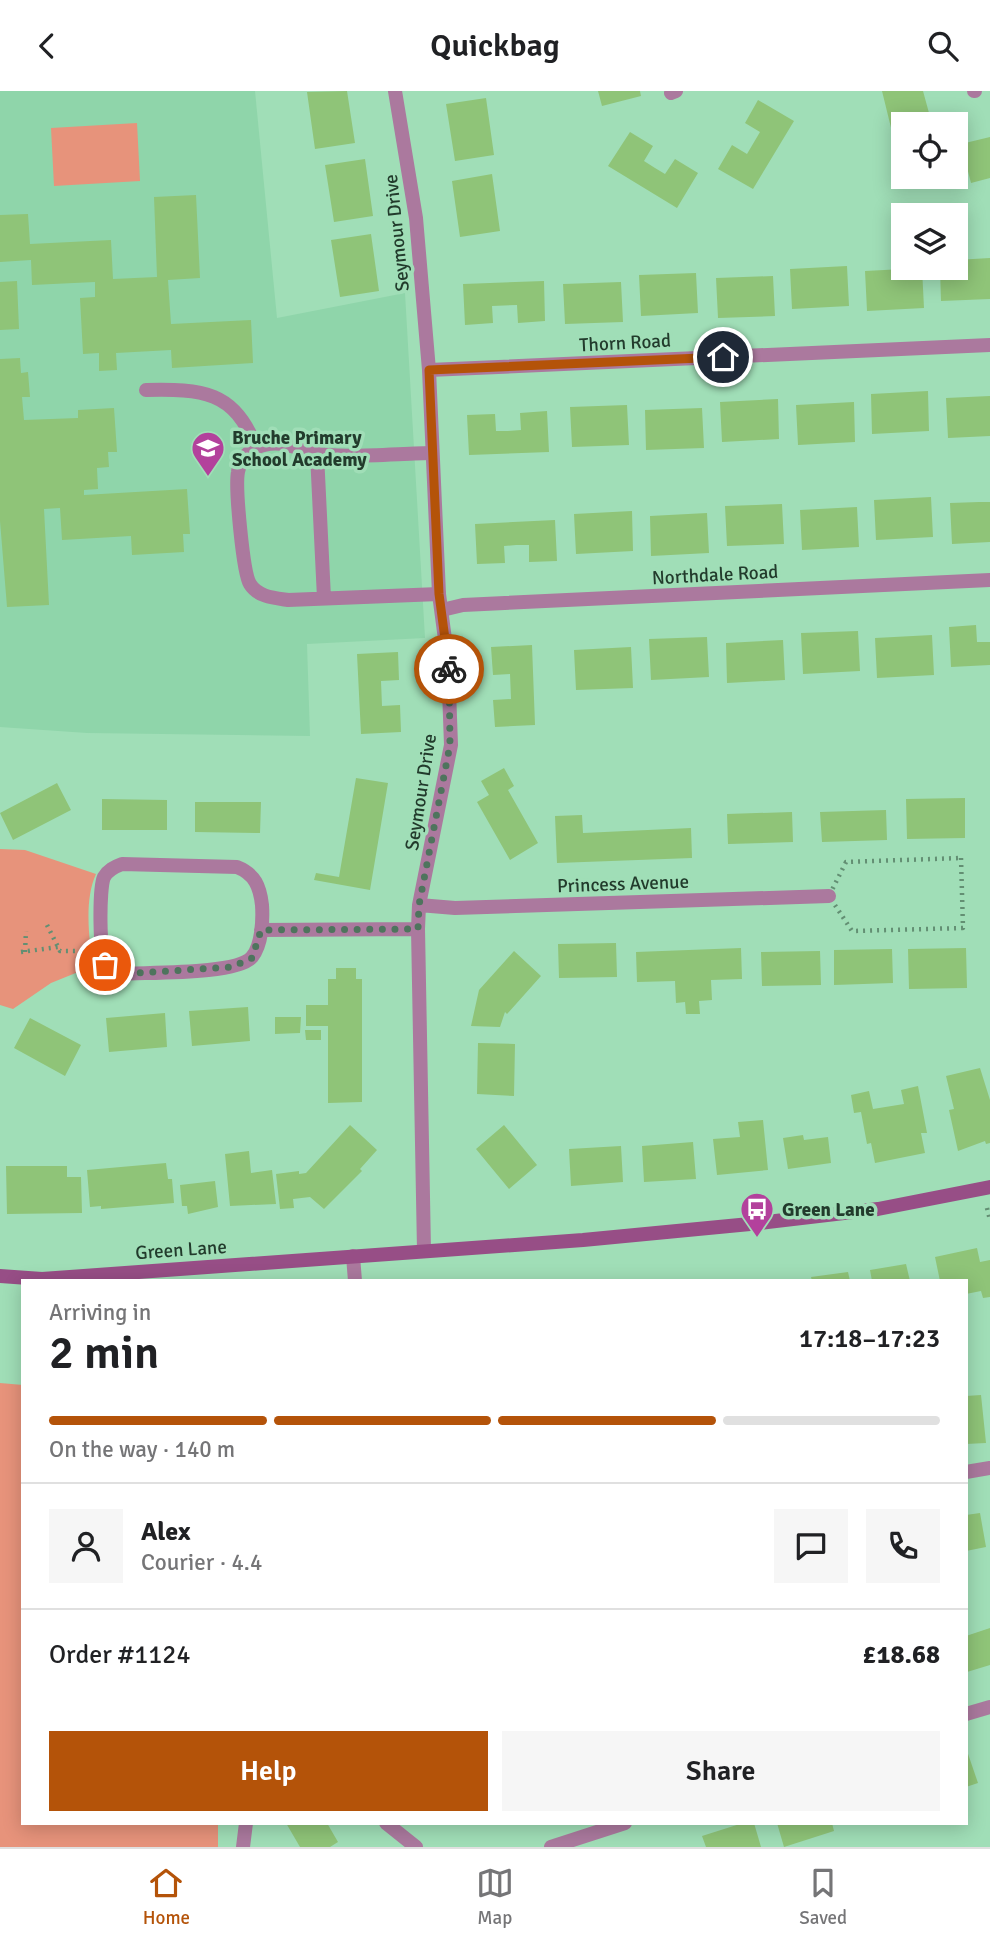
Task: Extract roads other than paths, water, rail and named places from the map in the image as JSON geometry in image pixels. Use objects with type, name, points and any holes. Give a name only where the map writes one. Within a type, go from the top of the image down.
[{"type":"street","name":"Seymour Drive","points":[[395,91],[416,218],[429,370],[439,594],[448,662],[450,745],[419,905],[418,929],[424,1250]]},
{"type":"street","name":"Thorn Road","points":[[429,370],[990,345]]},
{"type":"street","points":[[146,390],[189,389],[212,395],[227,403],[243,418],[256,448]]},
{"type":"street","points":[[432,453],[317,454],[274,443],[256,448],[245,456],[238,472],[244,565],[248,582],[256,591],[271,598],[439,594]]},
{"type":"street","points":[[317,454],[324,598]]},
{"type":"street","name":"Northdale Road","points":[[442,610],[463,605],[990,580]]},
{"type":"street","points":[[122,865],[237,867],[247,871],[259,888],[261,930],[252,958],[232,967],[120,974],[105,965],[101,950],[102,883],[113,868],[122,865]]},
{"type":"street","name":"Princess Avenue","points":[[419,905],[456,908],[829,896]]},
{"type":"street","points":[[261,930],[418,929]]},
{"type":"street","name":"Green Lane","points":[[0,1276],[42,1279],[583,1240],[878,1209],[990,1187]]},
{"type":"street","points":[[353,1256],[355,1279]]},
{"type":"street","points":[[968,1472],[990,1468]]},
{"type":"street","points":[[968,1713],[990,1707]]},
{"type":"street","points":[[243,1847],[246,1825]]},
{"type":"street","points":[[388,1825],[416,1847]]},
{"type":"street","points":[[551,1847],[619,1825]]},
{"type":"place","name":"Bruche Primary School Academy","points":[[208,478]]},
{"type":"place","name":"Green Lane","points":[[757,1239]]}]
